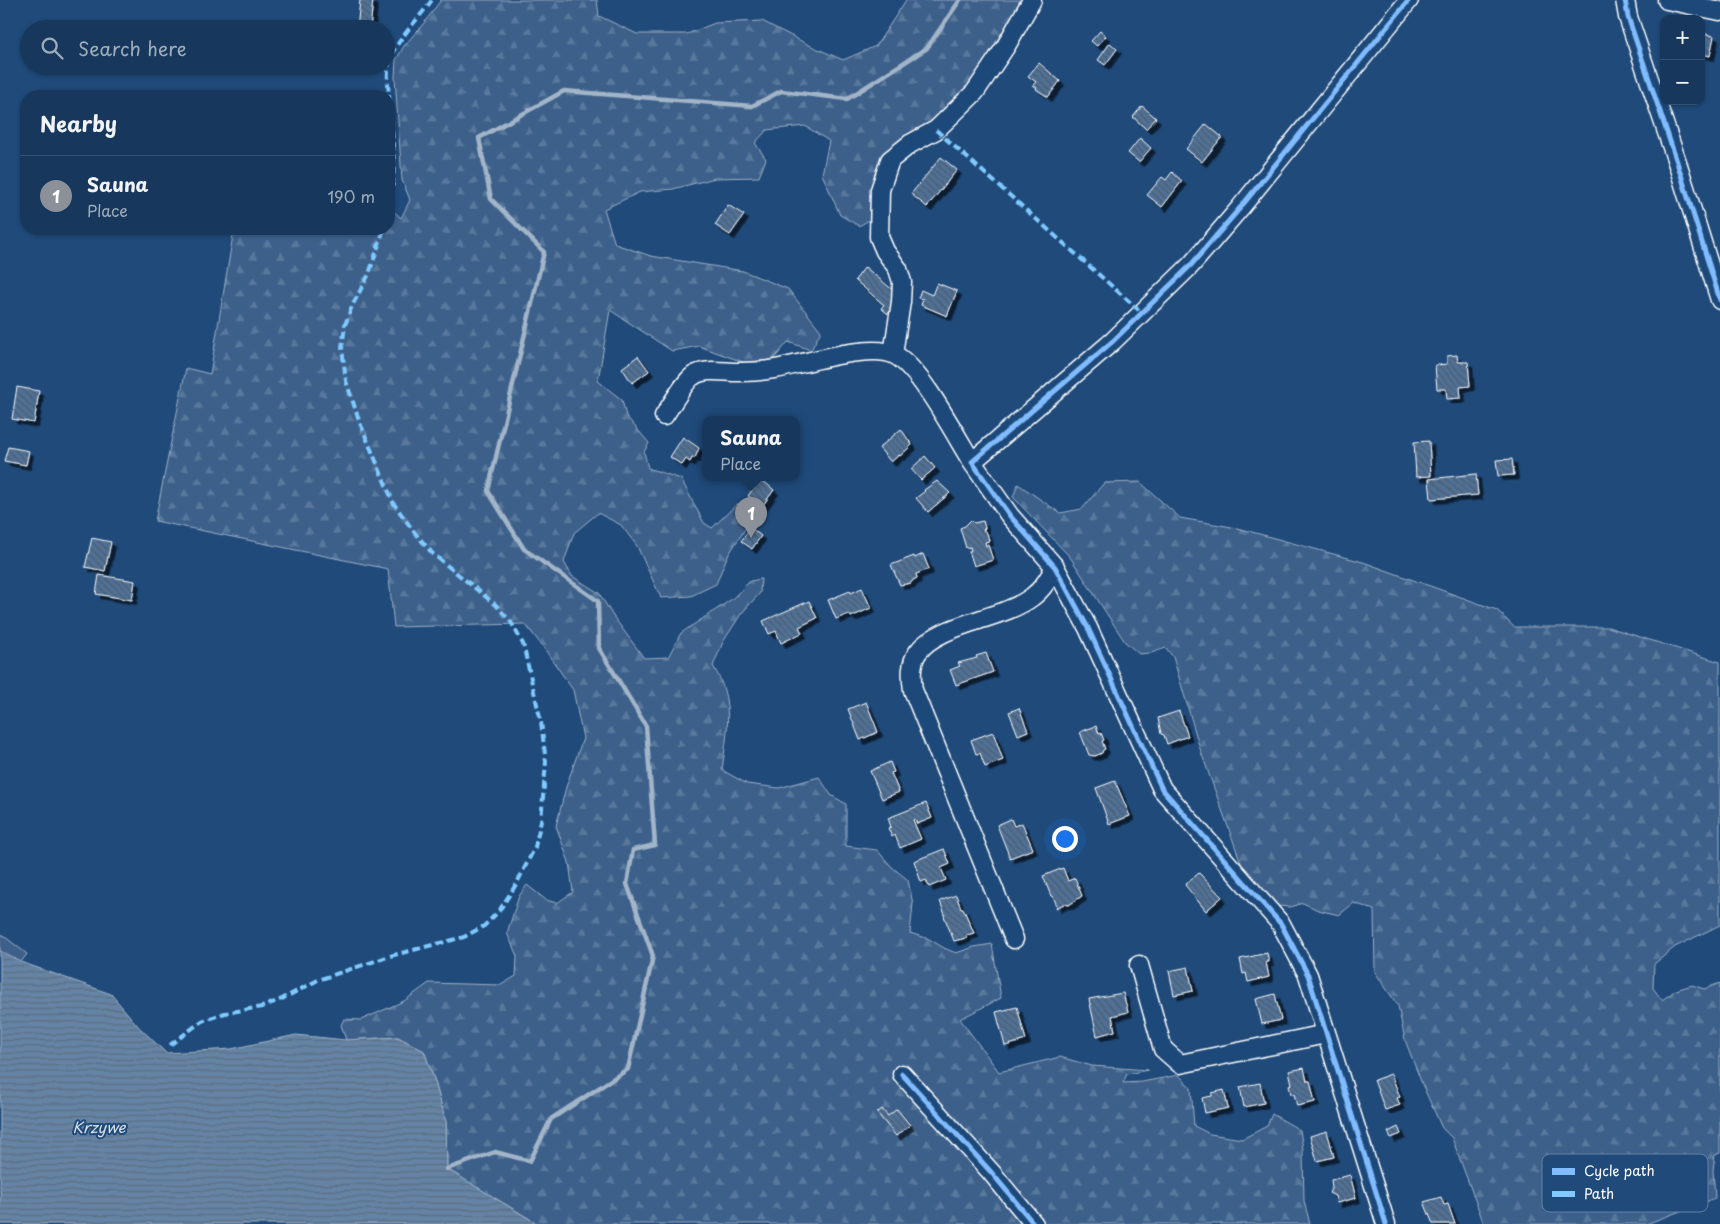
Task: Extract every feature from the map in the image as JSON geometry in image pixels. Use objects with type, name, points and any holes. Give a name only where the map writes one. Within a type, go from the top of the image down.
[{"type":"street","points":[[893,354],[902,282],[898,269],[885,251],[879,237],[880,190],[890,160],[910,144],[936,130],[975,92],[1006,46],[1032,0]]},
{"type":"street","points":[[972,462],[1113,340],[1191,265],[1410,0]]},
{"type":"street","points":[[1625,0],[1628,17],[1678,162],[1720,300]]},
{"type":"street","points":[[1667,0],[1720,11]]},
{"type":"street","points":[[664,416],[692,376],[704,372],[742,372],[774,369],[876,351],[893,354],[907,364],[923,384],[972,462],[1010,516],[1055,567],[1088,628],[1162,789],[1281,924],[1308,975],[1386,1224]]},
{"type":"street","points":[[1014,940],[913,690],[912,670],[918,652],[929,641],[947,632],[1004,612],[1032,597],[1045,585],[1055,567]]},
{"type":"street","points":[[1139,965],[1162,1049],[1180,1064],[1326,1034]]},
{"type":"street","points":[[902,1074],[991,1172],[1034,1224]]},
{"type":"green space","points":[[441,0],[597,0],[599,16],[637,34],[687,34],[715,23],[762,21],[843,60],[876,46],[906,0],[1022,0],[968,88],[940,117],[905,138],[871,219],[859,226],[840,215],[822,174],[829,141],[805,126],[767,130],[755,143],[766,159],[759,177],[715,178],[673,189],[640,192],[604,209],[615,244],[651,256],[743,271],[788,289],[821,331],[811,350],[788,342],[773,360],[743,362],[699,346],[672,351],[610,310],[598,381],[622,400],[626,416],[649,443],[644,452],[648,468],[681,479],[704,523],[712,528],[737,504],[754,505],[762,517],[747,526],[727,557],[716,584],[691,596],[661,598],[637,546],[621,525],[598,513],[574,533],[564,562],[572,576],[599,593],[613,616],[644,658],[668,657],[681,633],[732,599],[750,581],[761,579],[760,593],[741,614],[723,642],[713,666],[720,679],[727,704],[728,717],[722,770],[747,784],[779,788],[819,777],[831,795],[846,804],[846,846],[877,850],[892,867],[908,880],[913,904],[910,933],[929,939],[956,953],[992,944],[1001,998],[960,1019],[999,1072],[1060,1057],[1092,1066],[1148,1070],[1127,1074],[1123,1083],[1142,1082],[1179,1075],[1191,1088],[1194,1126],[1210,1134],[1242,1139],[1267,1126],[1272,1114],[1300,1130],[1303,1149],[1304,1201],[1310,1224],[538,1224],[447,1169],[446,1122],[424,1051],[398,1037],[346,1040],[341,1025],[344,1019],[361,1020],[404,1001],[429,983],[501,985],[516,976],[517,956],[507,933],[519,896],[527,885],[546,900],[557,903],[573,892],[569,862],[556,826],[566,787],[583,738],[573,690],[525,624],[394,627],[388,569],[155,521],[186,368],[210,374],[233,235],[395,235],[395,212],[401,218],[410,200],[402,180],[395,77],[396,60],[404,46]]},
{"type":"green space","points":[[1140,482],[1180,518],[1237,528],[1363,562],[1497,610],[1514,627],[1608,627],[1720,662],[1720,925],[1675,947],[1654,964],[1653,988],[1662,1000],[1676,990],[1692,985],[1704,989],[1720,983],[1720,1153],[1715,1155],[1713,1170],[1715,1198],[1708,1201],[1708,1154],[1542,1154],[1542,1212],[1678,1212],[1646,1224],[1484,1224],[1452,1138],[1442,1128],[1422,1084],[1405,1040],[1398,1006],[1375,972],[1374,910],[1354,903],[1339,915],[1318,910],[1303,903],[1291,907],[1277,906],[1244,871],[1201,752],[1173,657],[1166,648],[1151,653],[1139,654],[1125,642],[1070,557],[1013,497],[1018,484],[1060,513],[1082,509],[1104,483]]},
{"type":"green space","points":[[0,933],[27,954],[21,962],[0,951]]},
{"type":"water","name":"Krzywe","points":[[0,951],[21,962],[111,994],[139,1027],[166,1053],[231,1049],[296,1035],[346,1040],[398,1037],[424,1051],[446,1122],[447,1169],[538,1224],[0,1224]]},
{"type":"building","points":[[360,0],[373,0],[371,20],[358,20]]},
{"type":"building","points":[[1100,31],[1106,36],[1097,46],[1091,41]]},
{"type":"building","points":[[1705,34],[1714,36],[1710,56],[1705,55]]},
{"type":"building","points":[[1110,43],[1117,49],[1105,65],[1098,60]]},
{"type":"building","points":[[1039,63],[1060,81],[1048,97],[1036,89],[1033,85],[1036,82],[1028,76]]},
{"type":"building","points":[[1142,106],[1156,118],[1146,129],[1133,117]]},
{"type":"building","points":[[1206,124],[1222,137],[1202,162],[1186,149]]},
{"type":"building","points":[[1140,138],[1151,148],[1139,162],[1128,153]]},
{"type":"building","points":[[941,157],[957,170],[927,207],[911,194]]},
{"type":"building","points":[[1172,172],[1182,181],[1162,207],[1147,195],[1162,177],[1166,180]]},
{"type":"building","points":[[728,205],[744,215],[730,235],[715,225]]},
{"type":"building","points":[[865,267],[895,292],[891,296],[898,301],[888,314],[881,308],[884,305],[855,280]]},
{"type":"building","points":[[937,283],[957,291],[947,316],[921,305],[923,299],[918,298],[921,290],[932,295]]},
{"type":"building","points":[[1457,355],[1458,362],[1468,362],[1470,386],[1460,387],[1461,398],[1447,399],[1446,389],[1437,389],[1435,365],[1447,364],[1447,356]]},
{"type":"building","points":[[638,356],[649,371],[632,383],[622,368]]},
{"type":"building","points":[[17,387],[39,391],[34,423],[12,419]]},
{"type":"building","points":[[901,429],[912,445],[891,462],[879,448]]},
{"type":"building","points":[[683,437],[699,448],[695,458],[692,458],[690,462],[686,459],[682,465],[670,457]]},
{"type":"building","points":[[1429,441],[1431,476],[1416,477],[1414,442]]},
{"type":"building","points":[[8,447],[29,451],[26,465],[4,461]]},
{"type":"building","points":[[925,456],[935,468],[921,480],[911,469]]},
{"type":"building","points":[[1512,459],[1514,475],[1498,476],[1496,460]]},
{"type":"building","points":[[1476,474],[1478,495],[1431,499],[1429,479]]},
{"type":"building","points":[[758,481],[767,484],[774,490],[763,505],[748,496]]},
{"type":"building","points":[[937,481],[950,493],[928,512],[916,498]]},
{"type":"building","points":[[971,520],[974,523],[983,521],[985,528],[983,530],[987,533],[989,541],[985,542],[986,546],[988,545],[993,560],[974,566],[969,551],[971,551],[970,547],[966,548],[960,528]]},
{"type":"building","points":[[751,528],[761,536],[752,549],[741,541]]},
{"type":"building","points":[[92,538],[111,542],[105,571],[85,567]]},
{"type":"building","points":[[923,554],[929,569],[916,574],[917,578],[911,583],[900,585],[891,565]]},
{"type":"building","points":[[99,575],[135,581],[132,600],[96,594]]},
{"type":"building","points":[[862,588],[871,608],[851,617],[849,614],[836,619],[828,600]]},
{"type":"building","points":[[809,601],[817,618],[799,627],[802,633],[781,643],[776,631],[769,634],[763,621]]},
{"type":"building","points":[[986,653],[993,672],[956,685],[950,670],[960,666],[958,663],[977,658],[976,656]]},
{"type":"building","points":[[866,702],[878,732],[860,740],[848,709]]},
{"type":"building","points":[[1019,708],[1028,731],[1018,735],[1009,712]]},
{"type":"building","points":[[1179,711],[1188,736],[1167,744],[1164,735],[1161,734],[1158,718]]},
{"type":"building","points":[[1096,726],[1104,740],[1102,741],[1105,749],[1102,753],[1095,756],[1089,755],[1080,732]]},
{"type":"building","points":[[993,732],[1003,760],[985,767],[980,753],[976,754],[971,740]]},
{"type":"building","points":[[890,762],[894,772],[891,773],[899,792],[882,799],[870,771]]},
{"type":"building","points":[[1115,781],[1130,816],[1109,824],[1096,788]]},
{"type":"building","points":[[926,803],[932,818],[917,824],[915,819],[913,820],[921,839],[900,848],[895,835],[892,837],[888,828],[891,827],[888,818]]},
{"type":"building","points":[[1011,819],[1014,826],[1022,823],[1033,849],[1010,858],[997,825]]},
{"type":"building","points":[[944,849],[950,864],[941,868],[946,880],[929,887],[926,880],[921,882],[914,861]]},
{"type":"building","points":[[1063,868],[1068,881],[1075,878],[1082,896],[1069,905],[1064,904],[1056,908],[1053,896],[1051,896],[1043,876]]},
{"type":"building","points":[[1199,873],[1222,897],[1206,911],[1185,885]]},
{"type":"building","points":[[956,895],[974,933],[967,935],[966,938],[954,941],[940,901]]},
{"type":"building","points":[[1267,953],[1269,962],[1266,962],[1269,977],[1248,982],[1246,973],[1243,974],[1240,959]]},
{"type":"building","points":[[1188,967],[1193,991],[1174,995],[1169,971]]},
{"type":"building","points":[[1123,993],[1128,1012],[1112,1016],[1115,1031],[1097,1036],[1089,999]]},
{"type":"building","points":[[1275,994],[1281,1020],[1262,1024],[1256,999]]},
{"type":"building","points":[[1017,1007],[1026,1040],[1005,1046],[996,1012]]},
{"type":"building","points":[[1304,1068],[1307,1081],[1310,1081],[1315,1102],[1297,1106],[1294,1094],[1291,1094],[1289,1085],[1292,1084],[1289,1071]]},
{"type":"building","points":[[1391,1074],[1400,1097],[1397,1098],[1400,1105],[1385,1110],[1374,1080]]},
{"type":"building","points":[[1260,1083],[1264,1103],[1244,1107],[1240,1087]]},
{"type":"building","points":[[1224,1090],[1228,1108],[1205,1113],[1202,1098],[1212,1096],[1212,1093]]},
{"type":"building","points":[[882,1109],[888,1116],[897,1109],[910,1125],[896,1136],[877,1113]]},
{"type":"building","points":[[1398,1127],[1401,1134],[1391,1138],[1388,1132]]},
{"type":"building","points":[[1327,1131],[1334,1157],[1317,1161],[1310,1136]]},
{"type":"building","points":[[1350,1175],[1356,1198],[1337,1203],[1335,1196],[1329,1193],[1332,1187],[1331,1180]]},
{"type":"building","points":[[1441,1197],[1444,1205],[1448,1204],[1455,1224],[1433,1224],[1424,1202]]},
{"type":"waterway","points":[[447,1169],[495,1152],[530,1161],[551,1119],[628,1069],[653,956],[627,884],[633,850],[655,845],[646,726],[599,648],[598,601],[524,549],[488,491],[544,252],[491,199],[479,138],[564,91],[752,106],[781,91],[847,99],[927,48],[960,0]]},
{"type":"marked path","points":[[395,49],[432,0]]},
{"type":"marked path","points":[[388,75],[389,90]]},
{"type":"marked path","points":[[936,130],[1141,312]]},
{"type":"marked path","points":[[170,1045],[202,1021],[225,1013],[262,1007],[318,980],[390,956],[464,937],[484,926],[499,911],[517,883],[535,847],[541,821],[546,762],[541,722],[523,644],[511,622],[496,605],[433,554],[394,504],[360,423],[346,381],[342,348],[345,325],[352,306],[369,274],[382,235]]},
{"type":"cycle path","points":[[1386,1224],[1308,975],[1281,924],[1162,789],[1088,628],[1055,567],[1010,516],[972,462],[1113,341],[1191,265],[1240,208],[1409,0]]},
{"type":"cycle path","points":[[1625,0],[1628,17],[1677,162],[1720,300]]},
{"type":"cycle path","points":[[902,1074],[991,1172],[1034,1224]]},
{"type":"place","name":"Sauna","points":[[751,538]]}]
